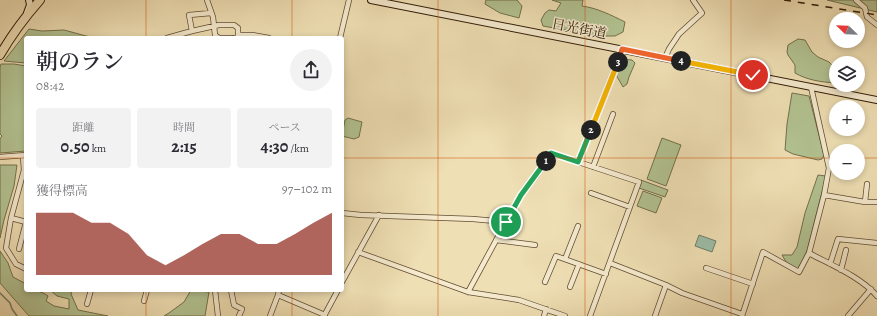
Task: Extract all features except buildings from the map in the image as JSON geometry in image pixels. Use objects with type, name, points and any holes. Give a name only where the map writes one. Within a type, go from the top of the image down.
[{"type":"highway","points":[[0,56],[26,16],[40,0]]},
{"type":"main road","points":[[26,16],[30,5],[29,0]]},
{"type":"main road","name":"日光街道","points":[[371,0],[877,100]]},
{"type":"street","points":[[207,0],[213,16],[216,36]]},
{"type":"street","points":[[340,36],[349,0]]},
{"type":"street","points":[[665,58],[679,34],[702,13],[693,0]]},
{"type":"street","points":[[856,0],[865,8],[867,17],[877,25]]},
{"type":"street","points":[[192,31],[189,16],[212,13]]},
{"type":"street","points":[[182,36],[192,31],[214,26],[234,25],[238,28],[235,36]]},
{"type":"street","points":[[244,36],[258,36]]},
{"type":"street","points":[[578,162],[622,49]]},
{"type":"street","points":[[610,263],[666,285],[682,293],[742,315],[763,252],[799,272],[809,253],[824,195],[829,168],[811,87]]},
{"type":"street","points":[[593,167],[612,114]]},
{"type":"street","points":[[468,292],[521,195],[551,153],[639,182],[590,316]]},
{"type":"street","points":[[0,158],[24,156]]},
{"type":"street","points":[[24,170],[11,218],[6,248],[16,264],[24,268]]},
{"type":"street","points":[[866,202],[867,184]]},
{"type":"street","points":[[591,193],[630,207]]},
{"type":"street","points":[[824,195],[866,202],[877,202]]},
{"type":"street","points":[[344,213],[506,222]]},
{"type":"street","points":[[344,278],[379,216]]},
{"type":"street","points":[[11,218],[24,221]]},
{"type":"street","points":[[565,259],[578,226]]},
{"type":"street","points":[[19,249],[24,230]]},
{"type":"street","points":[[830,264],[838,239],[877,243]]},
{"type":"street","points":[[496,240],[535,245]]},
{"type":"street","points":[[841,270],[846,250]]},
{"type":"street","points":[[358,252],[468,292],[519,300],[565,316]]},
{"type":"street","points":[[809,253],[860,281],[871,289],[877,296]]},
{"type":"street","points":[[545,282],[556,256],[606,274]]},
{"type":"street","points":[[570,287],[579,264]]},
{"type":"street","points":[[706,268],[753,284]]},
{"type":"street","points":[[655,316],[666,285]]},
{"type":"street","points":[[848,316],[871,289]]},
{"type":"street","points":[[87,304],[90,292]]},
{"type":"street","points":[[144,301],[146,292]]},
{"type":"street","points":[[215,292],[218,316]]},
{"type":"street","points":[[231,292],[234,305],[242,308],[240,316]]},
{"type":"street","points":[[270,316],[278,292],[324,315],[337,292]]},
{"type":"street","points":[[544,316],[546,309]]},
{"type":"shaded area","points":[[486,0],[517,0],[522,6],[519,18],[500,13],[485,4]]},
{"type":"shaded area","points":[[552,0],[583,0],[582,6],[599,10],[625,22],[623,32],[615,36],[598,36],[543,26],[541,20],[545,13],[549,10],[556,11],[561,3]]},
{"type":"shaded area","points":[[827,0],[877,0],[877,12]]},
{"type":"shaded area","points":[[29,29],[42,31],[64,30],[86,36],[24,36],[24,63],[4,61]]},
{"type":"shaded area","points":[[798,39],[805,40],[812,52],[818,57],[829,62],[829,82],[814,80],[795,73],[795,65],[787,52],[788,45]]},
{"type":"shaded area","points":[[621,59],[632,60],[635,63],[627,84],[623,87],[615,73]]},
{"type":"shaded area","points":[[1,64],[24,66],[24,151],[0,153],[0,139],[2,136],[0,134]]},
{"type":"shaded area","points":[[792,93],[809,96],[824,155],[822,159],[818,160],[793,154],[785,150]]},
{"type":"shaded area","points":[[348,118],[362,122],[359,137],[354,139],[344,136],[345,120]]},
{"type":"shaded area","points":[[662,138],[681,145],[666,186],[647,179]]},
{"type":"shaded area","points":[[0,165],[17,165],[14,186],[0,238]]},
{"type":"shaded area","points":[[818,175],[826,176],[807,251],[798,269],[788,265],[782,255],[792,255],[797,247],[805,213]]},
{"type":"shaded area","points":[[641,180],[668,190],[665,197],[639,188]]},
{"type":"shaded area","points":[[643,191],[662,198],[656,213],[637,206]]},
{"type":"shaded area","points":[[699,235],[716,241],[712,252],[695,246]]},
{"type":"shaded area","points":[[0,251],[8,263],[13,277],[24,283],[24,292],[43,293],[48,296],[46,301],[54,306],[69,309],[69,299],[57,296],[52,292],[72,292],[78,310],[108,316],[29,316],[0,283]]},
{"type":"shaded area","points":[[190,292],[209,292],[205,316],[164,316],[184,302]]},
{"type":"waterway","points":[[0,293],[10,303],[17,316]]},
{"type":"railway","points":[[784,0],[877,15]]},
{"type":"route","points":[[506,222],[521,195],[551,153],[578,162],[622,49],[753,75]]}]
